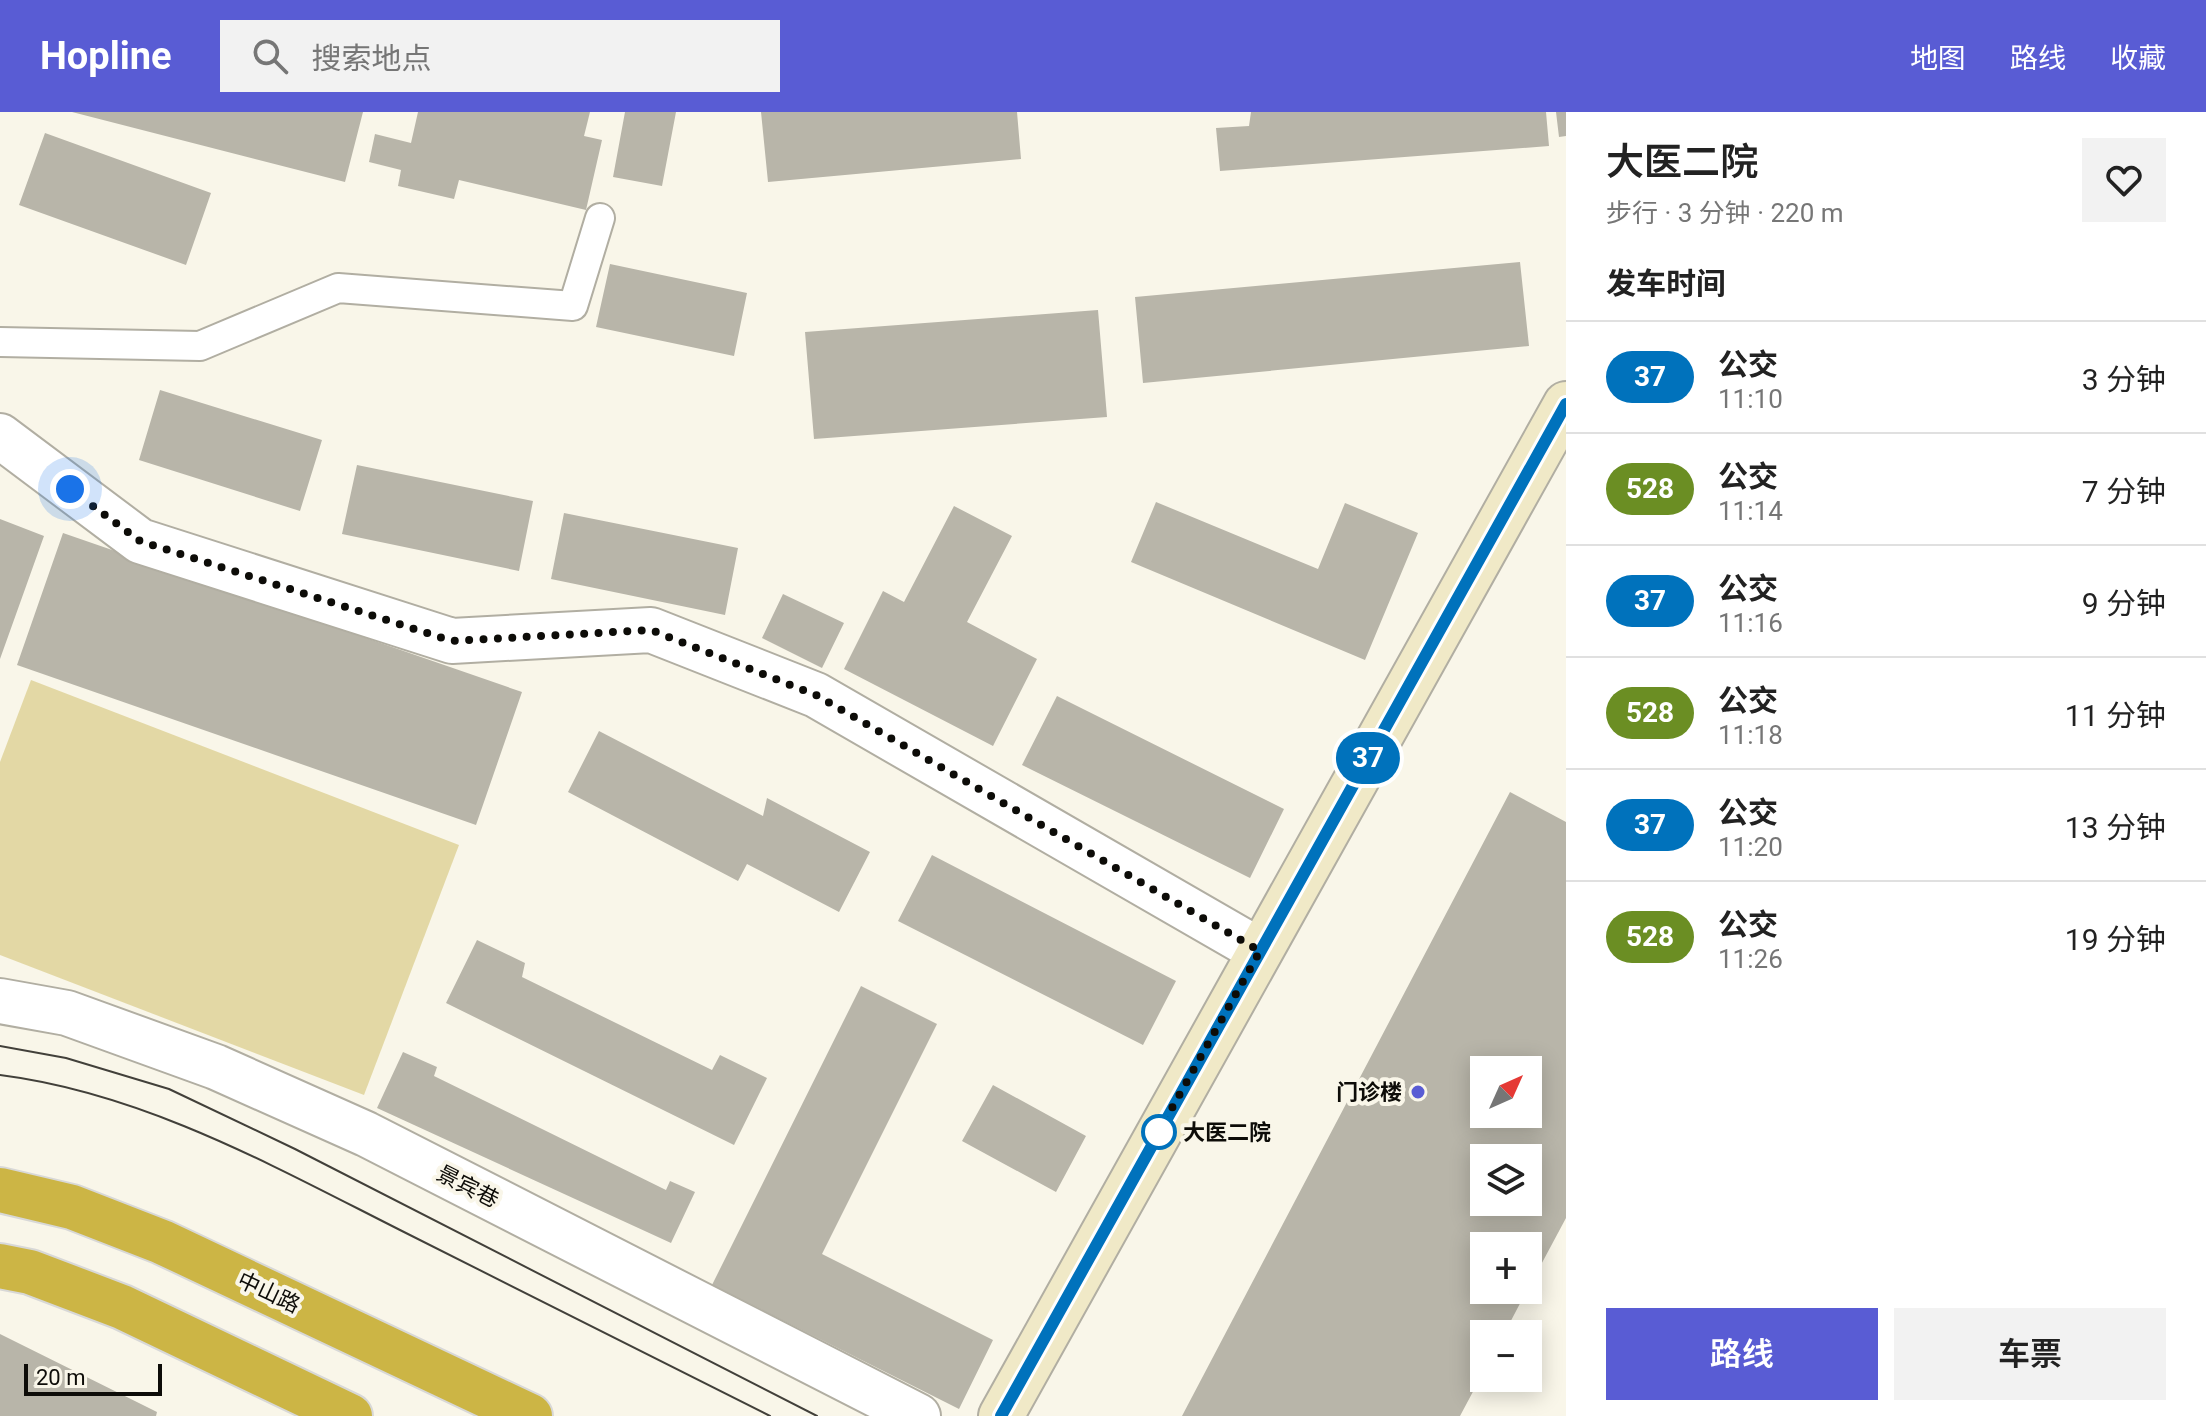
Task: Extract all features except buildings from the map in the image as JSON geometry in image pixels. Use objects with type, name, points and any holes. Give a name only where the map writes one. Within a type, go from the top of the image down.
[{"type":"highway","name":"中山路","points":[[0,1190],[72,1207],[162,1242],[530,1416]]},
{"type":"highway","points":[[0,1266],[30,1272],[122,1307],[350,1416]]},
{"type":"street","points":[[1001,1416],[1566,404]]},
{"type":"street","points":[[0,436],[140,541],[452,641],[651,630],[816,695],[1260,951]]},
{"type":"street","name":"景宾巷","points":[[0,1001],[67,1013],[216,1067],[366,1134],[918,1416]]},
{"type":"lane","points":[[0,342],[200,346],[338,288],[573,306],[600,218]]},
{"type":"shaded area","points":[[31,680],[459,845],[364,1095],[0,955],[0,762]]},
{"type":"tram line","points":[[0,1046],[66,1058],[169,1089],[295,1149],[817,1416]]},
{"type":"tram line","points":[[0,1075],[53,1084],[105,1098],[206,1135],[304,1181],[770,1416]]},
{"type":"bus line","name":"37","points":[[1001,1416],[1566,404]]},
{"type":"place","name":"门诊楼","points":[[1418,1092]]},
{"type":"place","name":"大医二院","points":[[1159,1132]]},
{"type":"route","points":[[70,489],[140,541],[452,641],[651,630],[816,695],[1260,951],[1153,1142],[1159,1132]]}]
